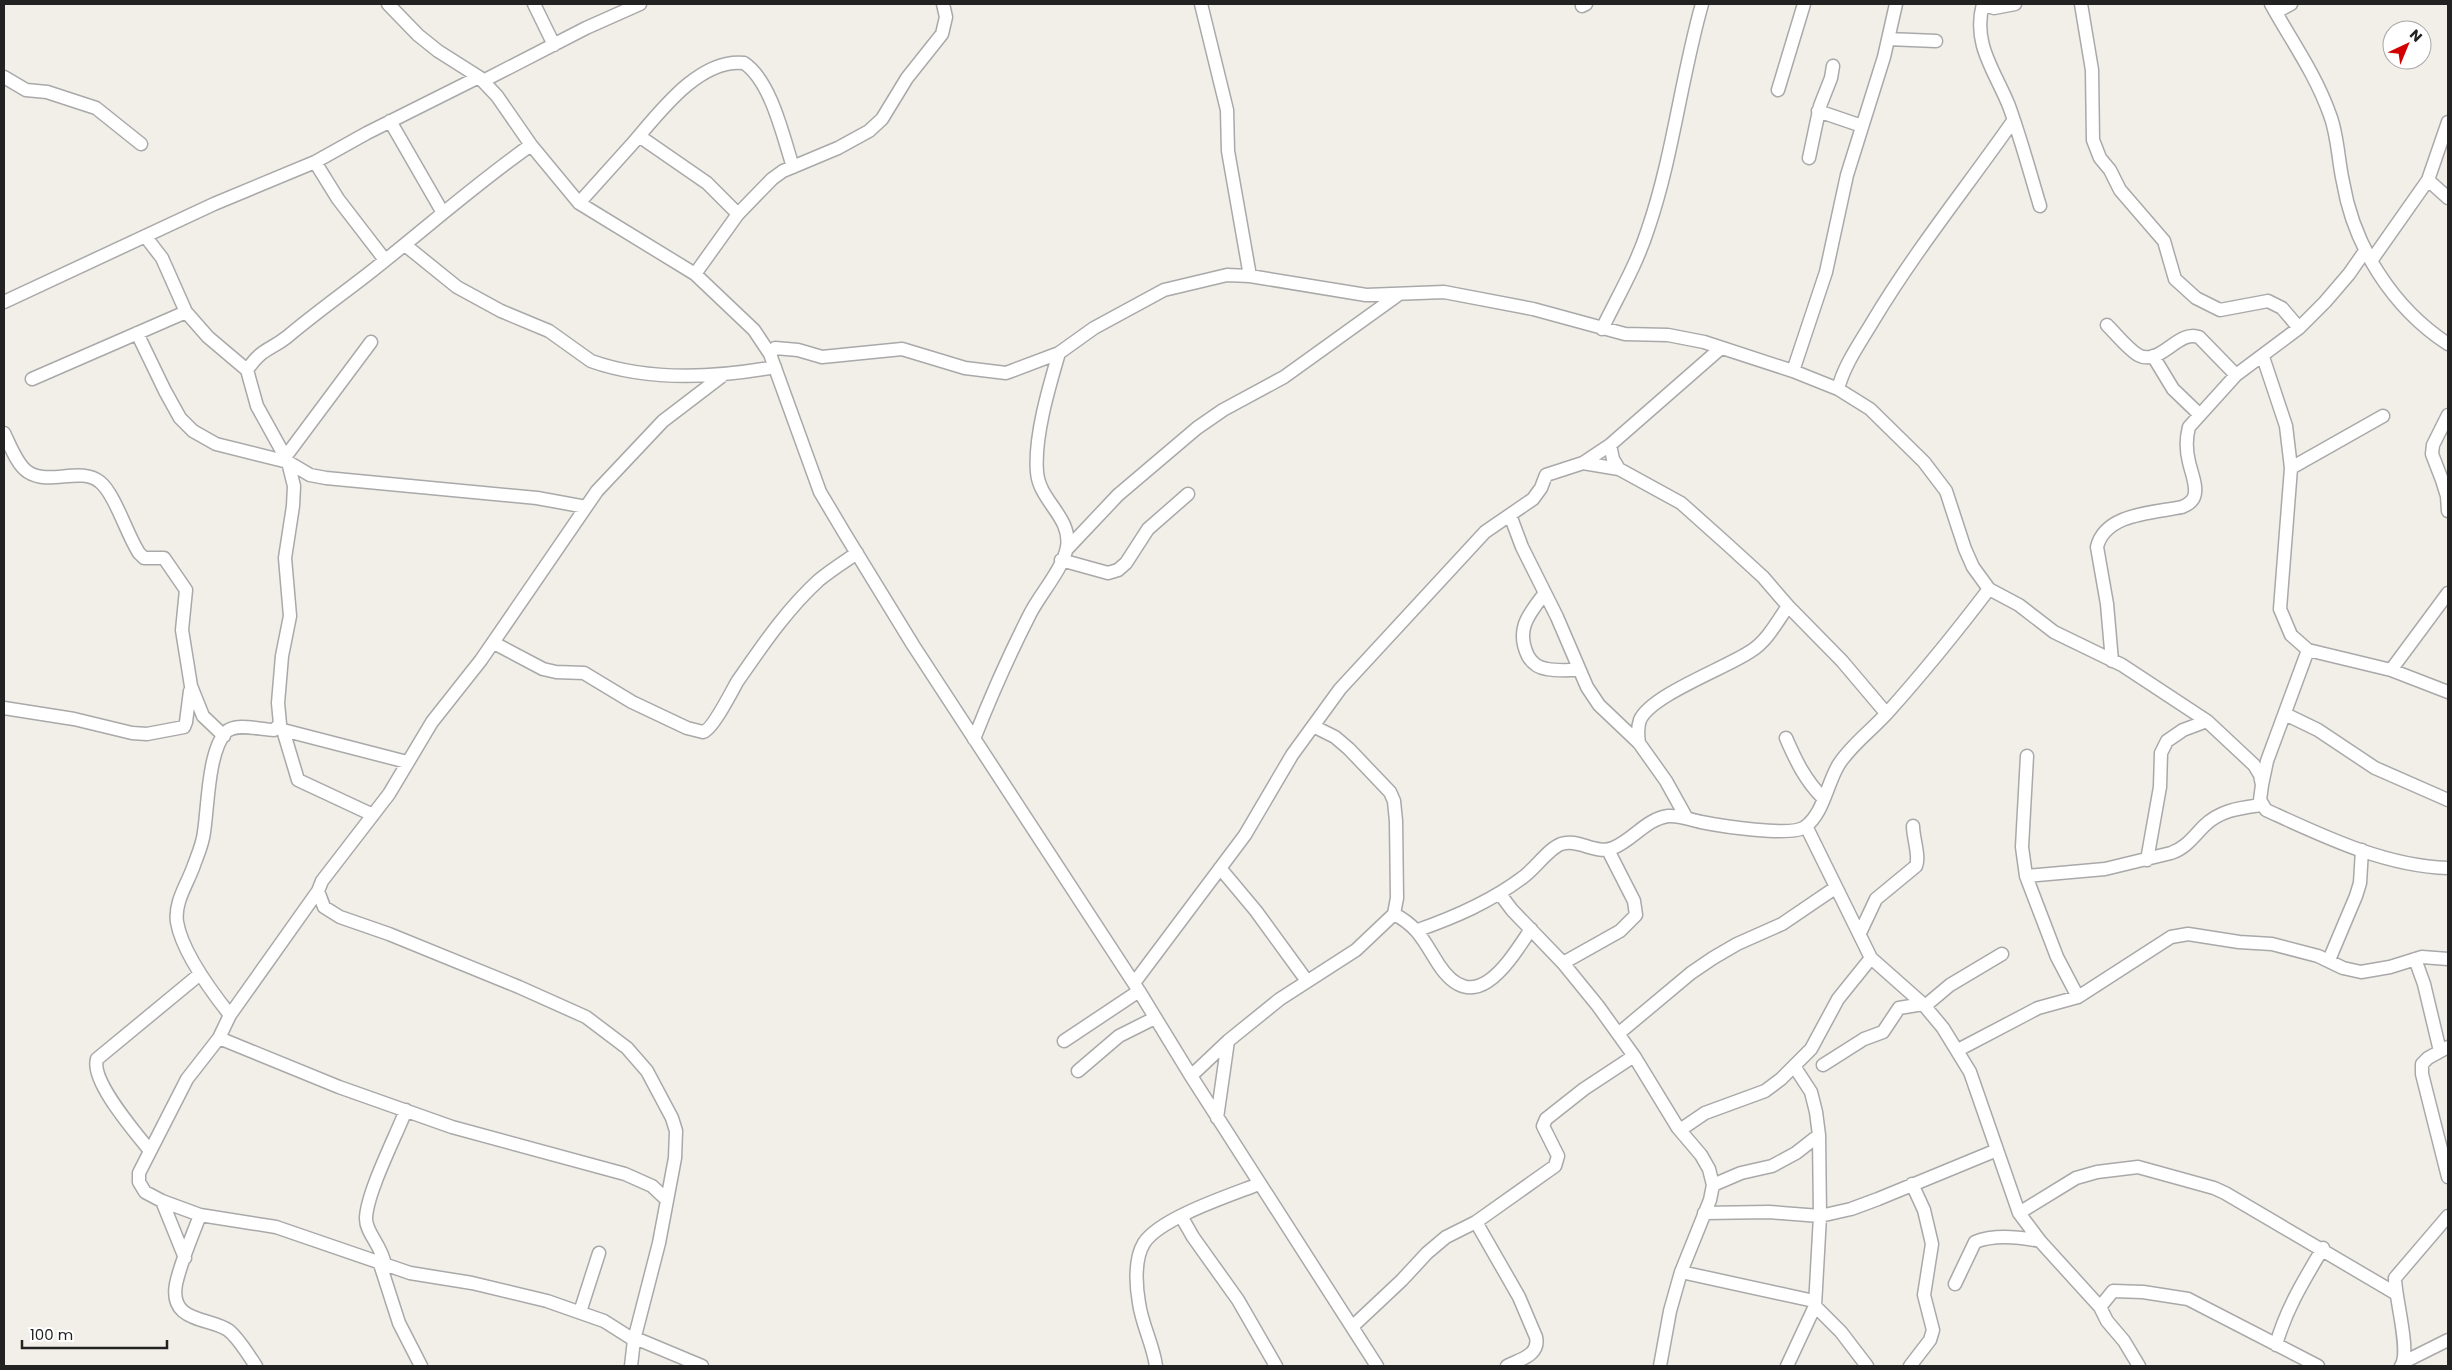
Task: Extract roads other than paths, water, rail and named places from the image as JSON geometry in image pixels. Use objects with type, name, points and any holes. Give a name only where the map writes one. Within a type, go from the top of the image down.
[{"type":"street","points":[[388,4],[413,30],[438,51],[481,79],[497,96],[532,145],[579,203],[695,274],[754,330],[770,354],[775,366],[820,492],[913,645],[1137,987],[1217,1118],[1377,1366]]},
{"type":"street","points":[[534,4],[554,45]]},
{"type":"street","points":[[4,302],[145,236],[315,162],[390,122],[640,4]]},
{"type":"street","points":[[695,274],[738,214],[772,179],[793,167],[838,148],[870,131],[882,119],[907,78],[942,34],[946,16],[943,4]]},
{"type":"street","points":[[1201,4],[1227,110],[1228,151],[1250,276]]},
{"type":"street","points":[[1602,329],[1637,259],[1648,230],[1672,141],[1678,102],[1702,4]]},
{"type":"street","points":[[1778,90],[1804,4]]},
{"type":"street","points":[[1793,371],[1826,272],[1847,175],[1888,39],[1896,4]]},
{"type":"street","points":[[2015,4],[1994,8],[1983,4],[1978,25],[1982,46],[2013,120],[2040,206]]},
{"type":"street","points":[[2081,4],[2092,70],[2093,140],[2100,158],[2110,170],[2120,190],[2164,241],[2175,280],[2196,298],[2220,310],[2268,301],[2282,308],[2299,328]]},
{"type":"street","points":[[2291,4],[2274,8],[2313,72],[2331,117],[2354,226],[2368,256],[2407,310],[2432,334],[2448,344]]},
{"type":"street","points":[[1888,39],[1936,41]]},
{"type":"street","points":[[579,203],[679,92],[692,81],[721,66],[744,63],[758,76],[767,93],[793,167]]},
{"type":"street","points":[[1808,158],[1818,111],[1831,78],[1833,66]]},
{"type":"street","points":[[4,77],[26,90],[47,92],[96,108],[140,144]]},
{"type":"street","points":[[1818,111],[1862,126]]},
{"type":"street","points":[[1838,389],[1845,369],[1885,301],[1938,222],[2013,120]]},
{"type":"street","points":[[390,122],[443,213]]},
{"type":"street","points":[[2112,660],[2097,547],[2099,538],[2112,525],[2121,520],[2182,507],[2190,502],[2195,496],[2195,485],[2188,460],[2186,438],[2189,427],[2236,375],[2263,357],[2299,328],[2368,256],[2428,180],[2446,135],[2448,122]]},
{"type":"street","points":[[639,136],[707,183],[738,214]]},
{"type":"street","points":[[247,370],[266,348],[285,338],[308,318],[405,245],[491,173],[532,145]]},
{"type":"street","points":[[315,162],[338,199],[385,260]]},
{"type":"street","points":[[2428,180],[2448,198]]},
{"type":"street","points":[[145,236],[162,258],[186,312],[208,337],[247,370],[257,406],[287,459],[294,486],[285,558],[290,616],[282,656],[280,729],[298,780],[373,814]]},
{"type":"street","points":[[405,245],[457,287],[500,311],[549,331],[591,361],[626,371],[722,376],[775,366]]},
{"type":"street","points":[[770,354],[775,348],[798,350],[822,357],[902,349],[965,368],[1006,373],[1059,352],[1094,328],[1164,290],[1227,275],[1250,276],[1341,292],[1398,295],[1444,292],[1533,308],[1625,334],[1668,335],[1721,348],[1793,371],[1838,389],[1870,409],[1930,470],[1946,491],[1965,549],[1977,574],[1989,589],[2018,605],[2054,632],[2112,660],[2207,721],[2248,758],[2260,775],[2262,785]]},
{"type":"street","points":[[974,739],[995,685],[1030,612],[1064,555],[1118,495],[1197,428],[1223,410],[1284,377],[1398,295]]},
{"type":"street","points":[[32,379],[186,312]]},
{"type":"street","points":[[2107,325],[2139,355],[2153,356],[2194,335],[2206,342],[2236,375]]},
{"type":"street","points":[[136,333],[180,418],[193,431],[216,444],[287,459],[310,475],[326,478],[537,498],[586,507]]},
{"type":"street","points":[[287,459],[371,342]]},
{"type":"street","points":[[1064,1040],[1137,987],[1259,814],[1292,755],[1340,688],[1485,532],[1533,499],[1549,472],[1583,463],[1610,445],[1721,348]]},
{"type":"street","points":[[1059,352],[1046,396],[1037,472],[1041,491],[1065,524],[1068,534],[1064,555]]},
{"type":"street","points":[[2153,356],[2173,389],[2199,414]]},
{"type":"street","points":[[2263,357],[2286,426],[2291,468],[2280,609],[2291,635],[2308,650],[2391,670],[2448,692]]},
{"type":"street","points":[[702,1366],[635,1339],[604,1321],[547,1301],[472,1283],[410,1273],[276,1227],[200,1215],[162,1201],[145,1192],[139,1182],[139,1173],[187,1079],[219,1038],[230,1015],[318,891],[322,881],[389,794],[432,722],[494,643],[597,491],[654,430],[690,399],[722,376]]},
{"type":"street","points":[[2448,415],[2433,445],[2432,454],[2447,496],[2448,511]]},
{"type":"street","points":[[2291,468],[2383,416]]},
{"type":"street","points":[[4,433],[19,462],[28,472],[39,477],[78,476],[100,481],[108,491],[139,553],[144,558],[164,558],[170,565],[186,590],[182,630],[191,686],[203,716],[224,736]]},
{"type":"street","points":[[1610,445],[1613,460],[1619,469]]},
{"type":"street","points":[[1583,463],[1619,469],[1681,503],[1763,577],[1788,606],[1842,660],[1886,713]]},
{"type":"street","points":[[1064,555],[1108,573],[1118,570],[1126,563],[1148,530],[1188,494]]},
{"type":"street","points":[[1510,515],[1522,547],[1545,593],[1578,670],[1599,705],[1639,743],[1666,781],[1686,817]]},
{"type":"street","points":[[494,643],[543,669],[556,672],[584,673],[640,706],[687,728],[703,732],[711,727],[724,703],[748,667],[799,600],[821,579],[857,553]]},
{"type":"street","points":[[1418,930],[1448,919],[1500,894],[1536,867],[1552,849],[1562,843],[1572,843],[1608,850],[1619,845],[1652,821],[1671,816],[1686,817],[1700,822],[1780,832],[1799,830],[1806,826],[1816,814],[1830,777],[1847,752],[1886,713],[1965,621],[1989,589]]},
{"type":"street","points":[[1545,593],[1529,615],[1522,632],[1523,646],[1530,660],[1538,666],[1547,669],[1578,670]]},
{"type":"street","points":[[2391,670],[2448,593]]},
{"type":"street","points":[[1639,743],[1638,731],[1640,720],[1653,705],[1753,650],[1771,632],[1788,606]]},
{"type":"street","points":[[2261,805],[2262,785],[2267,761],[2308,650]]},
{"type":"street","points":[[4,708],[74,719],[146,734],[184,727],[191,686]]},
{"type":"street","points":[[2285,714],[2318,730],[2375,768],[2448,800]]},
{"type":"street","points":[[2147,860],[2160,787],[2161,753],[2167,741],[2183,730],[2207,721]]},
{"type":"street","points":[[1191,1076],[1228,1041],[1307,981],[1340,962],[1356,950],[1394,914],[1397,898],[1394,801],[1382,783],[1349,749],[1330,733],[1313,726]]},
{"type":"street","points":[[230,1015],[200,974],[180,932],[177,913],[180,899],[202,843],[207,788],[224,736],[234,728],[280,729],[407,762]]},
{"type":"street","points":[[1786,738],[1810,786],[1823,798]]},
{"type":"street","points":[[2027,756],[2022,847],[2026,876],[2056,957],[2078,996]]},
{"type":"street","points":[[2026,876],[2084,873],[2147,860],[2180,850],[2205,825],[2219,815],[2235,808],[2261,805],[2273,813],[2362,850],[2409,864],[2448,868]]},
{"type":"street","points":[[1806,826],[1834,888],[1860,933],[1871,958],[1924,1005],[1958,1050],[1970,1072],[2019,1213],[2040,1241],[2100,1307],[2107,1321],[2128,1347],[2139,1366]]},
{"type":"street","points":[[1860,933],[1876,899],[1916,866],[1918,860],[1914,845],[1913,826]]},
{"type":"street","points":[[1563,963],[1620,930],[1636,915],[1634,901],[1608,850]]},
{"type":"street","points":[[2329,960],[2360,883],[2362,850]]},
{"type":"street","points":[[1220,868],[1256,911],[1307,981]]},
{"type":"street","points":[[1618,1034],[1691,973],[1713,958],[1738,944],[1782,924],[1834,888]]},
{"type":"street","points":[[318,891],[324,906],[340,917],[390,934],[586,1017],[627,1048],[647,1071],[672,1118],[676,1131],[674,1158],[667,1200],[650,1287],[635,1339],[631,1366]]},
{"type":"street","points":[[1500,894],[1563,963],[1618,1034],[1634,1056],[1680,1130],[1701,1155],[1709,1169],[1713,1185],[1681,1272],[1670,1311],[1660,1366]]},
{"type":"street","points":[[1394,914],[1418,930],[1450,979],[1458,986],[1467,989],[1495,978],[1506,966],[1531,929]]},
{"type":"street","points":[[1958,1050],[2038,1008],[2078,996],[2171,937],[2188,934],[2239,942],[2272,944],[2329,960],[2343,968],[2361,972],[2390,967],[2422,957],[2448,958]]},
{"type":"street","points":[[1823,1066],[1864,1039],[1884,1032],[1899,1008],[1924,1005],[1950,985],[2002,954]]},
{"type":"street","points":[[1680,1130],[1705,1113],[1765,1091],[1794,1066],[1811,1049],[1838,999],[1871,958]]},
{"type":"street","points":[[2415,959],[2444,1049],[2422,1064],[2422,1074],[2448,1177]]},
{"type":"street","points":[[150,1151],[113,1102],[98,1078],[95,1066],[97,1059],[200,974]]},
{"type":"street","points":[[1078,1071],[1119,1036],[1155,1018]]},
{"type":"street","points":[[219,1038],[339,1087],[452,1127],[625,1174],[652,1186],[667,1200]]},
{"type":"street","points":[[1217,1118],[1228,1041]]},
{"type":"street","points":[[1352,1327],[1446,1238],[1476,1222],[1558,1161],[1558,1156],[1542,1126],[1546,1119],[1584,1089],[1634,1056]]},
{"type":"street","points":[[1787,1366],[1814,1304],[1820,1216],[1819,1135],[1811,1092],[1794,1066]]},
{"type":"street","points":[[406,1110],[369,1201],[366,1220],[368,1230],[383,1252],[382,1264],[399,1323],[421,1366]]},
{"type":"street","points":[[1713,1185],[1741,1173],[1772,1166],[1796,1153],[1819,1135]]},
{"type":"street","points":[[1704,1212],[1769,1212],[1820,1216],[1851,1209],[1997,1150]]},
{"type":"street","points":[[2019,1213],[2076,1178],[2097,1172],[2138,1168],[2214,1188],[2323,1248],[2356,1271],[2395,1293]]},
{"type":"street","points":[[1156,1366],[1139,1306],[1138,1269],[1144,1243],[1164,1224],[1259,1184]]},
{"type":"street","points":[[1910,1366],[1930,1340],[1933,1330],[1924,1295],[1932,1244],[1924,1210],[1912,1184]]},
{"type":"street","points":[[162,1201],[185,1258]]},
{"type":"street","points":[[200,1215],[176,1286],[179,1304],[193,1318],[228,1330],[246,1349],[256,1366]]},
{"type":"street","points":[[1181,1216],[1193,1237],[1238,1300],[1276,1366]]},
{"type":"street","points":[[2403,1364],[2406,1353],[2395,1293],[2395,1278],[2448,1216]]},
{"type":"street","points":[[1476,1222],[1519,1297],[1536,1337],[1535,1351],[1507,1366]]},
{"type":"street","points":[[1955,1284],[1975,1242],[1987,1239],[2014,1238],[2040,1241]]},
{"type":"street","points":[[2276,1345],[2282,1321],[2323,1248]]},
{"type":"street","points":[[580,1312],[598,1253]]},
{"type":"street","points":[[1681,1272],[1814,1304],[1841,1332],[1867,1366]]},
{"type":"street","points":[[2100,1307],[2113,1291],[2143,1292],[2188,1299],[2318,1366]]},
{"type":"street","points":[[2403,1364],[2448,1340]]}]
